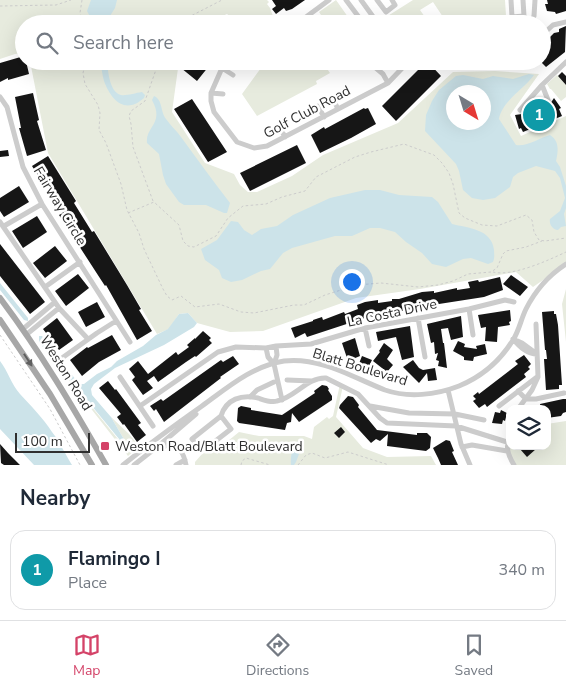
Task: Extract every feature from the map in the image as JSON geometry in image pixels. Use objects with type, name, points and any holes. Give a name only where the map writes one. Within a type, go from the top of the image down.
[{"type":"main road","name":"Weston Road","points":[[0,298],[25,331],[61,387],[106,465]]},
{"type":"main road","name":"Weston Road","points":[[0,320],[50,394],[92,465]]},
{"type":"street","points":[[309,15],[329,0]]},
{"type":"street","points":[[347,0],[358,15]]},
{"type":"street","points":[[361,0],[372,15]]},
{"type":"street","points":[[377,0],[386,12],[395,5],[392,0]]},
{"type":"street","points":[[511,0],[512,15]]},
{"type":"street","points":[[523,0],[524,15]]},
{"type":"street","points":[[534,15],[535,0]]},
{"type":"street","points":[[551,27],[566,22]]},
{"type":"street","points":[[520,110],[566,62]]},
{"type":"street","points":[[221,70],[211,93],[223,94]]},
{"type":"street","points":[[225,70],[233,76]]},
{"type":"street","points":[[378,70],[388,83]]},
{"type":"street","name":"Golf Club Road","points":[[211,93],[211,101],[215,113],[237,142],[254,148],[267,146],[338,109],[365,91],[388,83],[400,70]]},
{"type":"street","points":[[542,85],[548,100]]},
{"type":"street","name":"Fairway Circle","points":[[0,97],[7,106],[23,167],[42,204],[130,342]]},
{"type":"street","points":[[333,99],[338,109]]},
{"type":"street","points":[[318,106],[324,116]]},
{"type":"street","points":[[279,126],[285,137]]},
{"type":"street","points":[[248,146],[250,140]]},
{"type":"street","points":[[42,204],[2,224],[59,308],[88,339]]},
{"type":"street","points":[[45,287],[80,262]]},
{"type":"street","name":"Blatt Boulevard","points":[[123,465],[245,375],[274,364],[299,361],[320,364],[338,369],[386,390],[401,394],[432,394],[465,384],[487,370],[504,353],[536,294],[549,278],[566,264]]},
{"type":"street","name":"La Costa Drive","points":[[140,406],[218,352],[236,347],[266,348],[311,344],[365,328],[469,309],[505,300],[514,302]]},
{"type":"street","points":[[25,331],[55,302]]},
{"type":"street","points":[[25,331],[59,308]]},
{"type":"street","points":[[469,309],[473,335]]},
{"type":"street","points":[[418,318],[425,357]]},
{"type":"street","points":[[62,358],[116,321]]},
{"type":"street","points":[[521,405],[538,377],[536,324]]},
{"type":"street","points":[[365,328],[369,346]]},
{"type":"street","points":[[513,339],[519,346],[531,354],[537,354]]},
{"type":"street","points":[[276,346],[274,364],[282,400]]},
{"type":"street","points":[[266,348],[268,357],[274,364]]},
{"type":"street","points":[[120,377],[153,426]]},
{"type":"street","points":[[499,406],[538,377]]},
{"type":"street","points":[[221,416],[231,429],[209,446],[200,449],[192,439],[221,416],[222,410],[230,402],[239,398],[250,397],[276,402],[313,381],[326,378],[358,394],[387,423],[456,426],[506,438]]},
{"type":"street","points":[[287,380],[313,381]]},
{"type":"street","points":[[250,397],[257,390],[274,382]]},
{"type":"street","points":[[448,390],[462,447],[470,465]]},
{"type":"street","points":[[518,391],[526,399],[536,399],[564,393]]},
{"type":"street","name":"Blatt Boulevard","points":[[135,465],[217,395]]},
{"type":"street","points":[[370,406],[409,413],[455,414],[484,420]]},
{"type":"street","points":[[135,465],[168,444],[176,446],[186,462],[176,465]]},
{"type":"street","points":[[462,447],[472,445],[507,451],[514,465]]},
{"type":"path","points":[[0,6],[56,5],[71,0]]},
{"type":"path","points":[[80,15],[82,0]]},
{"type":"path","points":[[191,15],[222,0]]},
{"type":"path","points":[[84,70],[85,84],[98,105],[100,113],[99,130],[106,143],[121,184],[128,212],[139,233],[144,250],[167,296],[172,300],[181,296],[195,306],[219,304],[241,312],[254,313],[294,305],[304,305],[325,295],[357,285],[381,283],[424,287],[454,281],[468,274],[501,273],[523,269],[566,252]]},
{"type":"path","points":[[156,70],[145,103],[131,111],[129,116],[133,147],[154,202],[179,225],[185,244],[194,246],[216,236],[228,218],[243,206],[266,204],[282,197],[305,191],[316,177],[355,157],[404,144],[434,155],[442,163],[449,173],[457,198],[458,211],[462,216],[473,222],[497,226],[526,215],[532,220],[536,238],[542,241]]},
{"type":"path","points":[[128,212],[154,202]]},
{"type":"path","points":[[493,272],[506,251],[542,241],[566,238]]},
{"type":"path","points":[[0,335],[50,409],[80,465]]},
{"type":"path","points":[[298,465],[306,455],[312,453],[325,458],[348,452],[389,465]]},
{"type":"path","points":[[241,465],[244,458],[246,458],[270,465]]},
{"type":"shaded area","points":[[0,0],[267,0],[273,15],[15,15],[15,54],[0,59]]},
{"type":"shaded area","points":[[336,0],[347,15],[321,15],[319,12]]},
{"type":"shaded area","points":[[413,0],[505,0],[506,15],[442,15],[433,2],[420,10],[424,15],[389,15]]},
{"type":"shaded area","points":[[32,70],[178,70],[172,112],[205,163],[234,174],[240,185],[248,192],[257,192],[292,176],[323,155],[398,123],[453,72],[495,71],[539,74],[510,115],[521,136],[566,116],[566,264],[533,287],[516,272],[356,298],[263,331],[230,332],[197,323],[188,313],[179,314],[169,329],[157,334],[48,153]]},
{"type":"shaded area","points":[[259,70],[328,70],[330,73],[316,81],[317,84],[257,116],[242,94]]},
{"type":"shaded area","points":[[557,75],[566,85],[566,97],[561,101],[547,84]]},
{"type":"shaded area","points":[[566,289],[566,342],[562,304]]},
{"type":"shaded area","points":[[39,342],[122,444],[125,441],[111,417],[138,445],[128,456]]},
{"type":"shaded area","points":[[340,384],[343,386],[336,417],[363,448],[387,457],[431,456],[436,465],[195,465],[195,462],[202,454],[223,445],[239,432],[259,436],[304,436],[312,439],[314,427],[327,417],[329,419],[333,416]]},
{"type":"shaded area","points":[[566,421],[566,465],[514,465],[509,450],[551,450],[551,423]]},
{"type":"water","points":[[91,0],[117,0],[111,15],[89,15],[87,11]]},
{"type":"water","points":[[102,70],[108,70],[110,80],[117,93],[128,95],[142,92],[145,95],[144,98],[131,105],[120,103],[111,94],[104,81]]},
{"type":"water","points":[[529,74],[534,75],[504,106],[499,119],[516,145],[529,144],[550,135],[557,143],[556,161],[566,186],[566,208],[564,214],[566,226],[558,230],[551,226],[550,219],[560,211],[565,198],[560,178],[555,171],[536,166],[518,173],[513,177],[510,187],[495,198],[483,200],[472,198],[463,190],[456,164],[425,131],[426,115],[432,101],[439,90],[456,76],[463,75],[483,79],[493,76],[513,79]]},
{"type":"water","points":[[154,96],[159,100],[166,119],[230,203],[227,213],[206,205],[184,205],[179,202],[166,184],[159,154],[147,143],[147,137],[156,120],[152,100]]},
{"type":"water","points":[[365,190],[380,190],[399,195],[432,197],[438,202],[452,224],[472,228],[489,238],[494,250],[493,262],[488,264],[471,258],[463,259],[446,267],[432,264],[422,253],[395,232],[380,228],[370,228],[352,236],[335,236],[292,248],[283,253],[270,269],[242,280],[231,282],[222,278],[219,270],[205,260],[201,249],[217,240],[231,221],[238,222],[244,230],[252,235],[261,229],[277,226],[293,215],[330,198]]},
{"type":"water","points":[[0,283],[28,318],[28,321],[24,320],[0,290]]},
{"type":"water","points":[[188,313],[197,323],[194,327],[164,345],[115,368],[94,384],[91,389],[92,395],[111,417],[126,443],[124,445],[39,342],[39,336],[42,336],[76,380],[80,384],[84,384],[143,346],[156,335],[168,329],[179,314]]},
{"type":"water","points":[[0,361],[17,390],[37,412],[58,440],[72,465],[34,465],[0,429]]},
{"type":"water","points":[[301,438],[304,441],[296,462],[294,465],[291,465],[293,450]]},
{"type":"building","points":[[272,0],[305,0],[292,9],[286,11],[284,8],[276,14],[272,9],[276,6]]},
{"type":"building","points":[[547,0],[566,0],[566,11],[556,14],[555,12],[547,11],[545,4],[548,4]]},
{"type":"building","points":[[566,26],[565,52],[551,63],[551,36],[559,32],[559,29]]},
{"type":"building","points":[[15,59],[15,70],[28,70],[29,74],[8,80],[8,78],[0,82],[0,63]]},
{"type":"building","points":[[183,70],[206,70],[197,81]]},
{"type":"building","points":[[418,70],[435,70],[441,76],[396,121],[382,106]]},
{"type":"building","points":[[562,72],[566,76],[566,85],[558,76]]},
{"type":"building","points":[[33,93],[39,120],[37,121],[46,150],[27,156],[19,128],[21,128],[15,97]]},
{"type":"building","points":[[554,98],[561,108],[559,109],[562,116],[523,132],[521,128],[519,129],[515,115],[522,114],[537,104],[537,106],[542,103],[550,104]]},
{"type":"building","points":[[192,99],[227,152],[208,162],[174,109]]},
{"type":"building","points":[[364,108],[368,108],[376,124],[320,153],[311,135]]},
{"type":"building","points":[[297,145],[306,163],[250,191],[240,173]]},
{"type":"building","points":[[8,150],[9,156],[0,157],[0,151]]},
{"type":"building","points":[[48,156],[76,201],[74,203],[92,232],[94,231],[127,285],[152,331],[137,340],[106,285],[59,215],[63,213],[45,183],[43,184],[32,166]]},
{"type":"building","points":[[19,186],[29,202],[4,217],[0,211],[0,198]]},
{"type":"building","points":[[37,216],[47,232],[23,248],[12,231]]},
{"type":"building","points":[[0,244],[45,302],[30,314],[0,276]]},
{"type":"building","points":[[55,246],[67,261],[45,278],[33,263]]},
{"type":"building","points":[[78,274],[89,288],[66,306],[55,291]]},
{"type":"building","points":[[511,275],[528,287],[520,296],[503,284]]},
{"type":"building","points":[[500,277],[503,290],[484,297],[371,316],[307,337],[305,333],[295,338],[291,328],[322,317],[323,320],[344,312],[345,314],[358,309],[357,305],[365,302],[378,300],[378,303],[422,292],[434,291],[434,293],[457,288],[457,290],[470,288],[468,282],[478,280],[479,282]]},
{"type":"building","points":[[97,302],[105,317],[86,327],[78,312]]},
{"type":"building","points":[[510,310],[510,325],[498,327],[497,342],[485,341],[486,327],[481,328],[478,315]]},
{"type":"building","points":[[554,311],[558,325],[562,385],[559,385],[559,389],[546,390],[544,359],[547,359],[542,312]]},
{"type":"building","points":[[461,316],[463,337],[451,340],[448,328],[441,329],[447,368],[438,366],[439,361],[436,360],[438,353],[435,354],[434,342],[431,343],[427,324]]},
{"type":"building","points":[[57,318],[73,340],[59,350],[43,329]]},
{"type":"building","points":[[410,326],[414,357],[402,360],[396,337],[378,341],[376,332]]},
{"type":"building","points":[[203,331],[211,338],[209,340],[212,343],[196,357],[158,382],[154,376],[147,381],[153,388],[143,395],[132,380],[135,377],[129,369],[138,361],[148,374],[176,352],[178,355],[189,347],[187,345]]},
{"type":"building","points":[[112,335],[121,350],[99,362],[82,376],[70,360],[87,347]]},
{"type":"building","points":[[355,338],[360,356],[348,361],[342,343]]},
{"type":"building","points":[[458,341],[465,344],[464,347],[477,349],[476,346],[485,344],[487,354],[474,357],[473,361],[464,360],[464,357],[453,351]]},
{"type":"building","points":[[384,343],[393,350],[387,359],[393,365],[387,372],[373,361]]},
{"type":"building","points":[[524,355],[531,364],[528,367],[530,369],[524,374],[526,377],[487,407],[485,404],[479,408],[473,401],[476,399],[473,396],[478,392],[479,394],[518,364],[515,361]]},
{"type":"building","points":[[233,356],[239,364],[164,422],[156,409],[154,411],[150,406],[161,399],[163,401],[221,360],[223,362]]},
{"type":"building","points":[[362,356],[372,360],[367,370],[358,366]]},
{"type":"building","points":[[413,360],[423,370],[435,368],[437,380],[428,381],[427,373],[419,383],[403,367]]},
{"type":"building","points":[[108,381],[141,423],[138,425],[146,435],[137,442],[117,417],[121,414],[99,388]]},
{"type":"building","points":[[322,385],[327,386],[329,389],[332,400],[299,422],[292,413],[291,422],[287,423],[285,430],[239,423],[237,421],[238,408],[241,406],[251,408],[251,410],[282,415],[315,393],[314,391]]},
{"type":"building","points":[[348,396],[353,397],[359,405],[358,407],[377,430],[417,435],[417,433],[427,433],[431,437],[430,448],[426,451],[387,446],[388,434],[380,441],[376,439],[371,443],[339,408]]},
{"type":"building","points":[[566,399],[566,412],[561,416],[551,417],[551,405],[540,404]]},
{"type":"building","points":[[501,410],[506,412],[505,421],[503,420],[502,424],[492,423],[495,412],[500,413]]},
{"type":"building","points":[[341,427],[345,432],[339,438],[334,433]]},
{"type":"building","points":[[446,440],[450,441],[454,451],[452,452],[458,465],[441,465],[433,448]]},
{"type":"building","points":[[0,444],[20,465],[4,465],[1,463]]},
{"type":"building","points":[[521,450],[535,450],[527,457]]},
{"type":"place","name":"Flamingo I","points":[[539,115]]},
{"type":"place","name":"Weston Road/Blatt Boulevard","points":[[105,446]]}]
